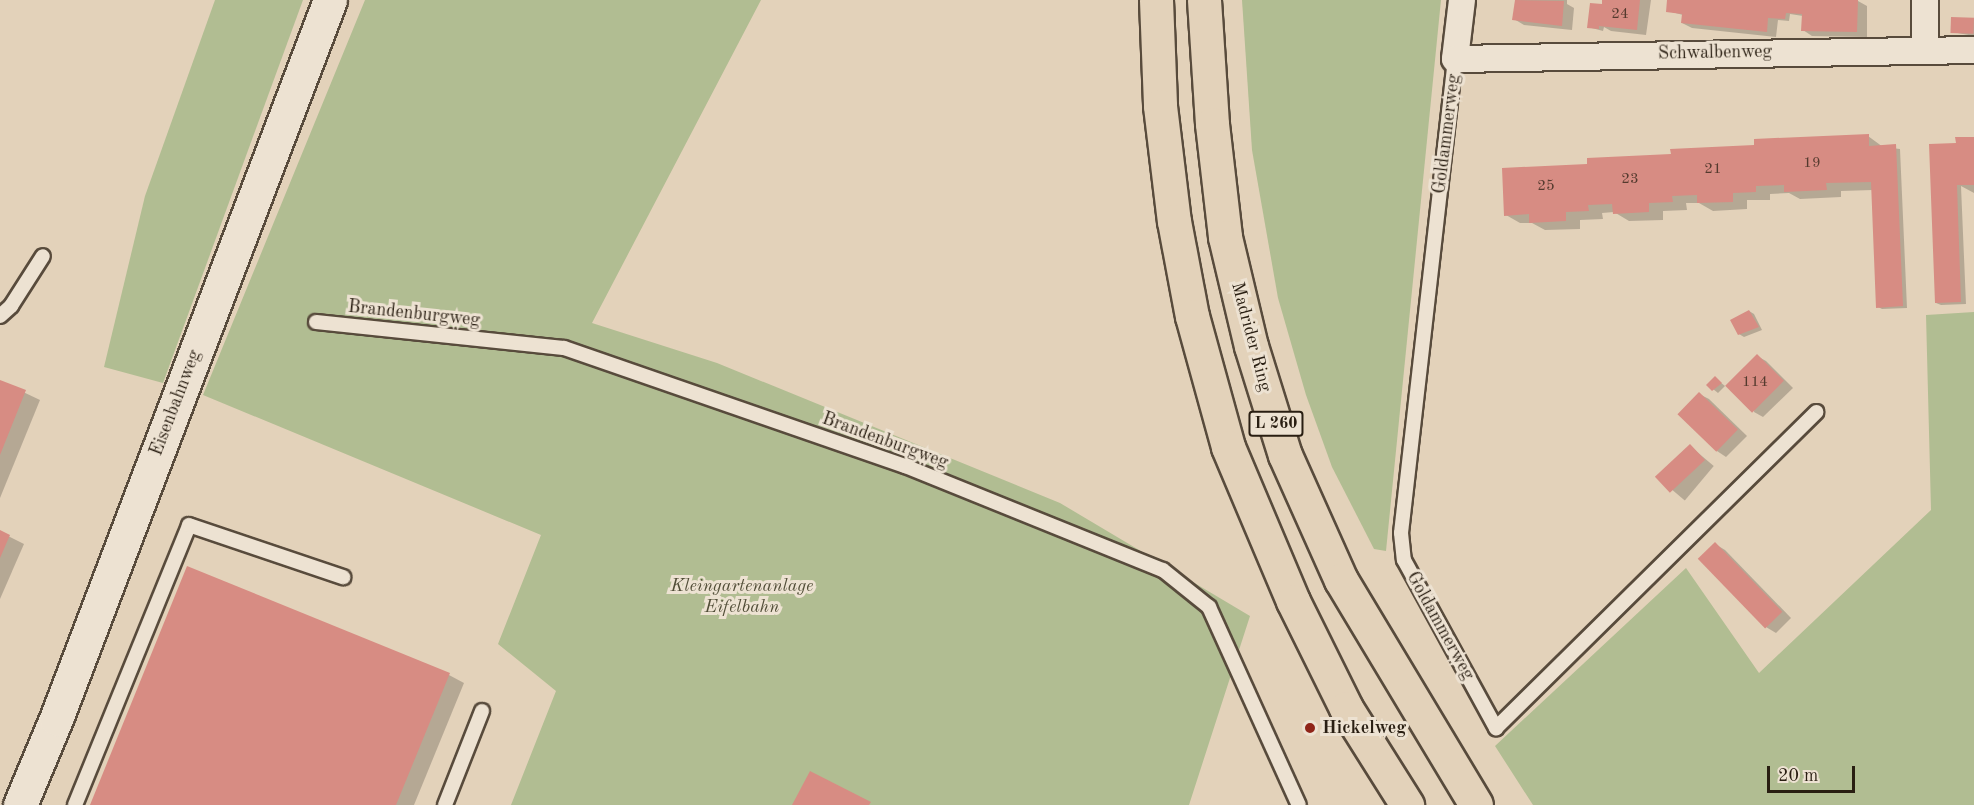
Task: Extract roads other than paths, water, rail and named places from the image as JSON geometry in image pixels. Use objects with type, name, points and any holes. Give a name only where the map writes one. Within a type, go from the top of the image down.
[{"type":"main road","name":"L 260","points":[[1156,0],[1160,106],[1174,221],[1192,316],[1228,447],[1293,601],[1346,708],[1407,805]]},
{"type":"main road","name":"Madrider Ring","points":[[1204,0],[1212,124],[1226,237],[1251,346],[1286,455],[1341,580],[1476,805]]},
{"type":"street","name":"Eisenbahnweg","points":[[20,805],[56,719],[330,0]]},
{"type":"street","name":"Goldammerweg","points":[[1455,59],[1462,0]]},
{"type":"street","points":[[1925,0],[1925,49]]},
{"type":"street","name":"Schwalbenweg","points":[[1455,59],[1925,49],[1974,50]]},
{"type":"lane","name":"Goldammerweg","points":[[1455,59],[1401,533],[1404,560],[1496,728],[1817,412]]},
{"type":"lane","points":[[0,316],[11,306],[43,256]]},
{"type":"lane","name":"Brandenburgweg","points":[[316,322],[564,348],[905,466],[1163,570],[1209,607],[1299,805]]},
{"type":"lane","points":[[75,805],[189,525],[343,577]]},
{"type":"lane","points":[[445,805],[482,711]]},
{"type":"place","name":"Hickelweg","points":[[1310,728]]},
{"type":"park label","name":"Kleingartenanlage Eifelbahn","points":[[742,597]]}]
